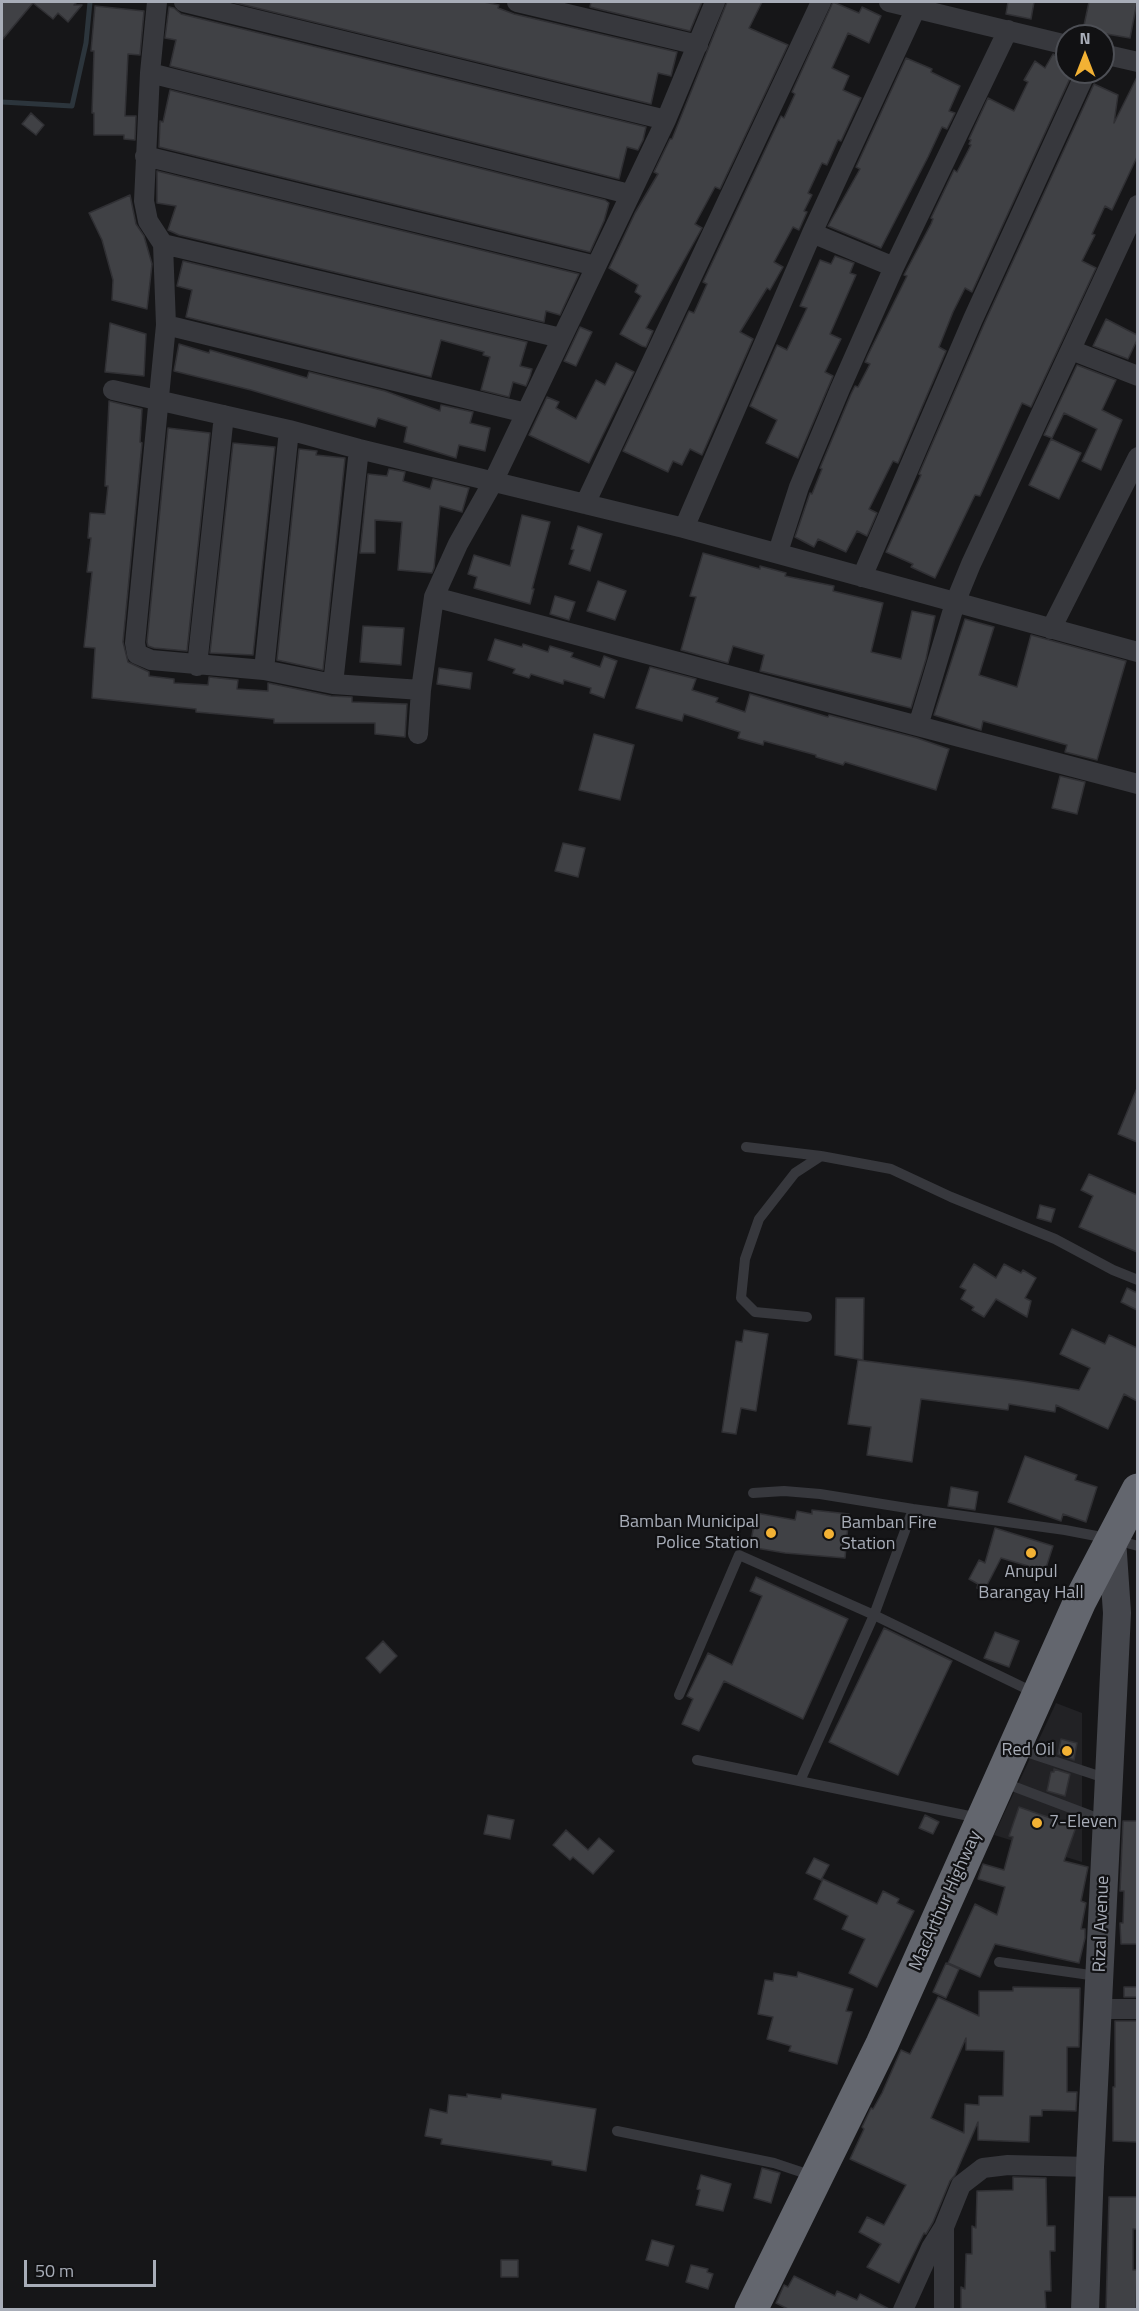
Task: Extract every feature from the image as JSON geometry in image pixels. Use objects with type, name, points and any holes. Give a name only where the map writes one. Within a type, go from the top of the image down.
[{"type":"highway","name":"MacArthur Highway","points":[[751,2310],[882,2044],[1080,1601],[1125,1543],[1137,1490]]},
{"type":"street","points":[[157,2],[150,73],[144,201],[148,221],[163,244],[166,326],[135,643],[137,654],[151,660],[197,666],[264,670],[333,684],[421,690]]},
{"type":"street","points":[[184,2],[666,120]]},
{"type":"street","points":[[517,2],[698,45]]},
{"type":"street","points":[[418,734],[421,690],[434,597],[458,544],[493,482],[666,120],[716,2]]},
{"type":"street","points":[[585,504],[820,2]]},
{"type":"street","points":[[889,2],[1055,42]]},
{"type":"street","points":[[684,528],[812,233],[916,8]]},
{"type":"street","points":[[778,552],[799,487],[894,267],[1008,30]]},
{"type":"street","points":[[1115,57],[1137,62]]},
{"type":"street","points":[[150,73],[629,194]]},
{"type":"street","points":[[862,577],[973,319],[1081,84]]},
{"type":"street","points":[[146,156],[596,266]]},
{"type":"street","points":[[918,726],[955,603],[970,564],[1137,205]]},
{"type":"street","points":[[812,233],[894,267]]},
{"type":"street","points":[[163,244],[561,338]]},
{"type":"street","points":[[166,326],[526,413]]},
{"type":"street","points":[[1071,350],[1137,376]]},
{"type":"street","points":[[113,390],[289,430],[684,528],[1137,651]]},
{"type":"street","points":[[197,666],[224,415]]},
{"type":"street","points":[[264,670],[289,430]]},
{"type":"street","points":[[333,684],[359,449]]},
{"type":"street","points":[[1051,628],[1137,457]]},
{"type":"street","points":[[434,597],[1137,784]]},
{"type":"street","name":"Rizal Avenue","points":[[1085,2310],[1117,1613],[1125,1543]]},
{"type":"street","points":[[1098,2009],[1137,2009]]},
{"type":"street","points":[[903,2310],[931,2248],[944,2227],[961,2186],[983,2168],[1008,2164],[1090,2168]]},
{"type":"street","points":[[944,2227],[944,2310]]},
{"type":"lane","points":[[746,1147],[821,1156],[891,1169],[951,1197],[1055,1239],[1137,1280]]},
{"type":"lane","points":[[807,1317],[755,1312],[741,1298],[745,1259],[759,1219],[795,1173],[821,1156]]},
{"type":"lane","points":[[753,1493],[784,1491],[820,1494],[1065,1530],[1125,1543]]},
{"type":"lane","points":[[800,1781],[874,1615],[913,1509]]},
{"type":"lane","points":[[679,1695],[739,1555],[874,1615],[1039,1695]]},
{"type":"lane","points":[[1014,1748],[1109,1779]]},
{"type":"lane","points":[[698,1760],[982,1818]]},
{"type":"lane","points":[[999,1781],[1107,1821]]},
{"type":"lane","points":[[999,1962],[1100,1977]]},
{"type":"lane","points":[[617,2131],[774,2163],[816,2177]]},
{"type":"shaded area","points":[[1056,1703],[1082,1713],[1082,1862],[994,1835]]},
{"type":"building","points":[[2,2],[77,2],[74,5],[82,5],[68,22],[58,13],[53,19],[33,3],[2,40]]},
{"type":"building","points":[[232,2],[484,2],[499,5],[498,8],[514,14],[677,52],[671,76],[658,73],[651,104]]},
{"type":"building","points":[[591,2],[702,2],[690,31],[590,7]]},
{"type":"building","points":[[727,2],[762,2],[749,28],[788,45],[720,189],[715,187],[695,224],[702,228],[646,328],[653,331],[646,347],[620,334],[641,296],[635,292],[638,285],[609,268],[635,213],[658,174],[654,172],[672,139]]},
{"type":"building","points":[[833,2],[859,13],[862,7],[881,16],[869,43],[848,33],[832,68],[849,76],[843,90],[861,98],[827,165],[822,163],[808,193],[812,195],[804,211],[807,212],[799,230],[793,227],[774,262],[783,267],[770,290],[767,288],[740,332],[753,339],[702,455],[690,449],[682,465],[673,461],[668,472],[623,451],[689,311],[694,313],[707,284],[703,282],[781,116],[784,118],[795,94],[792,92]]},
{"type":"building","points":[[1008,2],[1034,2],[1031,19],[1006,14]]},
{"type":"building","points":[[1089,2],[1137,2],[1130,38],[1115,35],[1115,24],[1084,24]]},
{"type":"building","points":[[95,6],[144,11],[140,55],[128,54],[125,116],[136,116],[135,140],[124,139],[124,135],[94,135],[94,113],[92,113],[94,51],[91,51]]},
{"type":"building","points":[[169,7],[181,14],[646,127],[643,140],[638,150],[627,147],[619,179],[170,66],[176,40],[165,38]]},
{"type":"building","points":[[1053,54],[1055,55],[1055,84],[1067,84],[972,292],[965,288],[953,312],[939,347],[946,351],[898,463],[893,461],[869,509],[877,513],[867,536],[857,531],[846,552],[818,539],[814,547],[795,537],[810,493],[812,494],[822,469],[820,468],[851,394],[855,386],[858,387],[870,364],[865,362],[907,276],[904,275],[931,224],[933,219],[931,218],[954,170],[957,172],[971,145],[969,139],[988,98],[1014,111],[1028,82],[1024,80],[1035,61],[1045,68]]},
{"type":"building","points":[[906,58],[932,69],[931,72],[960,86],[949,111],[955,113],[947,129],[942,127],[881,248],[828,226],[860,169],[856,167]]},
{"type":"building","points":[[1137,77],[1137,157],[1112,210],[1105,206],[1092,234],[1095,235],[1082,261],[1096,268],[1031,407],[1022,403],[980,496],[975,495],[935,578],[911,567],[913,564],[886,552],[984,324],[1094,84],[1118,95],[1114,123]]},
{"type":"building","points":[[170,90],[605,200],[609,203],[604,221],[590,252],[159,147],[160,121],[163,122]]},
{"type":"building","points":[[31,113],[44,125],[36,135],[22,124]]},
{"type":"building","points":[[157,171],[579,274],[560,315],[546,311],[544,322],[179,235],[168,230],[176,206],[157,203]]},
{"type":"building","points":[[130,195],[136,224],[144,236],[152,264],[147,309],[112,300],[113,280],[102,240],[89,213]]},
{"type":"building","points":[[835,256],[854,263],[850,273],[856,275],[830,334],[841,339],[825,372],[833,376],[798,458],[766,443],[777,420],[750,406],[777,345],[787,350],[807,308],[800,306],[820,260],[831,264]]},
{"type":"building","points":[[183,261],[527,342],[520,366],[532,369],[530,376],[526,386],[513,382],[509,397],[481,390],[490,357],[483,355],[484,352],[441,340],[431,377],[186,317],[192,290],[177,286]]},
{"type":"building","points":[[1106,319],[1137,335],[1128,359],[1093,346]]},
{"type":"building","points":[[110,323],[146,334],[144,376],[105,372]]},
{"type":"building","points":[[580,327],[592,332],[576,366],[564,361]]},
{"type":"building","points":[[179,344],[209,353],[210,350],[307,378],[309,372],[385,391],[440,411],[441,405],[473,412],[470,423],[490,428],[485,451],[459,445],[456,458],[404,442],[407,427],[378,418],[375,427],[251,390],[174,371]]},
{"type":"building","points":[[616,363],[634,372],[589,463],[529,435],[547,397],[559,402],[556,408],[576,419],[596,380],[605,385]]},
{"type":"building","points":[[1077,365],[1116,380],[1102,410],[1122,420],[1101,470],[1082,461],[1097,429],[1064,413],[1052,438],[1044,435]]},
{"type":"building","points":[[109,401],[142,409],[140,442],[142,443],[123,642],[128,662],[149,672],[149,676],[174,679],[174,683],[208,685],[209,677],[238,680],[237,689],[268,691],[268,683],[331,696],[352,697],[352,702],[407,704],[405,737],[375,734],[375,723],[274,723],[274,719],[196,712],[196,709],[92,698],[95,648],[84,647],[92,572],[87,572],[91,538],[88,538],[90,513],[105,514],[108,486],[105,486]]},
{"type":"building","points":[[168,428],[210,433],[187,651],[154,648],[148,646],[147,642]]},
{"type":"building","points":[[1051,439],[1081,453],[1059,499],[1029,485]]},
{"type":"building","points":[[233,443],[275,447],[253,655],[210,653]]},
{"type":"building","points":[[299,449],[317,451],[316,455],[345,458],[323,670],[277,660]]},
{"type":"building","points":[[389,469],[405,472],[403,481],[430,489],[433,479],[469,488],[462,512],[440,506],[432,573],[398,570],[402,522],[375,520],[375,553],[360,553],[368,474],[387,476]]},
{"type":"building","points":[[522,515],[550,522],[530,604],[474,588],[477,577],[468,574],[474,555],[510,566]]},
{"type":"building","points":[[578,526],[602,534],[590,571],[569,564]]},
{"type":"building","points":[[703,553],[760,569],[760,566],[786,573],[785,576],[834,586],[833,591],[883,603],[871,652],[901,659],[912,611],[935,616],[926,659],[911,708],[760,671],[764,655],[733,646],[728,663],[681,650],[696,597],[690,596]]},
{"type":"building","points":[[598,581],[626,591],[615,620],[587,611]]},
{"type":"building","points":[[555,596],[575,602],[569,620],[550,614]]},
{"type":"building","points":[[965,619],[994,627],[979,675],[1017,687],[1031,635],[1126,661],[1097,760],[1065,752],[1067,745],[983,721],[981,730],[934,715]]},
{"type":"building","points":[[363,626],[404,628],[401,665],[360,662]]},
{"type":"building","points":[[495,639],[522,647],[523,644],[548,652],[550,646],[573,653],[571,657],[600,667],[604,656],[617,661],[604,698],[590,693],[591,688],[564,680],[563,684],[531,674],[529,678],[513,673],[515,669],[488,660]]},
{"type":"building","points":[[650,667],[696,679],[692,690],[718,698],[716,702],[745,712],[750,694],[828,717],[829,715],[917,738],[949,749],[936,790],[845,762],[843,765],[764,741],[763,745],[738,738],[740,732],[684,714],[682,721],[636,708]]},
{"type":"building","points":[[439,668],[472,673],[470,689],[437,684]]},
{"type":"building","points":[[594,734],[634,745],[620,800],[579,790]]},
{"type":"building","points":[[1060,776],[1085,782],[1077,814],[1052,808]]},
{"type":"building","points":[[563,843],[585,848],[578,877],[555,871]]},
{"type":"building","points":[[1137,1088],[1137,1142],[1118,1134]]},
{"type":"building","points":[[1089,1174],[1137,1195],[1137,1252],[1079,1227],[1093,1196],[1081,1190]]},
{"type":"building","points":[[1040,1205],[1055,1209],[1051,1222],[1037,1218]]},
{"type":"building","points":[[974,1264],[996,1278],[1004,1264],[1021,1273],[1023,1270],[1036,1278],[1025,1298],[1031,1301],[1027,1317],[996,1299],[984,1317],[972,1310],[974,1307],[961,1299],[966,1290],[960,1287]]},
{"type":"building","points":[[1127,1288],[1137,1293],[1137,1310],[1121,1302]]},
{"type":"building","points":[[836,1298],[864,1298],[863,1360],[835,1355]]},
{"type":"building","points":[[1072,1329],[1105,1344],[1109,1335],[1137,1348],[1137,1401],[1124,1394],[1108,1429],[1056,1405],[1055,1412],[1009,1404],[1008,1410],[921,1399],[912,1462],[867,1455],[871,1427],[848,1424],[858,1360],[1079,1390],[1090,1368],[1060,1354]]},
{"type":"building","points":[[744,1330],[768,1334],[756,1411],[741,1408],[736,1434],[722,1432],[736,1341],[742,1342]]},
{"type":"building","points":[[1025,1456],[1077,1475],[1075,1480],[1097,1487],[1086,1522],[1063,1514],[1061,1521],[1008,1502]]},
{"type":"building","points":[[951,1487],[978,1492],[975,1510],[948,1506]]},
{"type":"building","points":[[812,1510],[849,1514],[845,1558],[785,1553],[750,1547],[756,1513],[795,1520],[797,1511],[812,1514]]},
{"type":"building","points":[[995,1528],[1053,1546],[1045,1571],[1001,1558],[984,1591],[977,1588],[978,1584],[969,1579],[979,1560],[985,1563]]},
{"type":"building","points":[[756,1577],[848,1619],[803,1719],[724,1681],[699,1731],[682,1724],[693,1699],[687,1696],[708,1653],[732,1665],[762,1596],[750,1591]]},
{"type":"building","points":[[884,1628],[952,1661],[898,1775],[829,1742]]},
{"type":"building","points":[[995,1632],[1019,1641],[1009,1667],[984,1658]]},
{"type":"building","points":[[383,1641],[397,1656],[380,1673],[366,1658]]},
{"type":"building","points":[[1061,1739],[1077,1743],[1074,1760],[1058,1754]]},
{"type":"building","points":[[1054,1769],[1070,1774],[1065,1796],[1047,1791],[1051,1772],[1054,1772]]},
{"type":"building","points":[[1019,1807],[1076,1827],[1064,1861],[1088,1867],[1081,1901],[1086,1903],[1081,1929],[1085,1929],[1085,1938],[1079,1963],[995,1944],[980,1977],[948,1963],[975,1904],[997,1915],[1005,1887],[978,1879],[983,1864],[1004,1870],[1013,1837],[1009,1836]]},
{"type":"building","points":[[488,1815],[514,1820],[510,1839],[484,1834]]},
{"type":"building","points":[[925,1815],[939,1822],[933,1834],[919,1828]]},
{"type":"building","points":[[1123,1821],[1137,1821],[1137,1944],[1121,1944],[1120,1923],[1123,1923],[1124,1891],[1120,1891]]},
{"type":"building","points":[[566,1830],[588,1850],[599,1838],[614,1851],[593,1874],[573,1857],[570,1860],[553,1845]]},
{"type":"building","points":[[814,1858],[829,1865],[821,1880],[806,1873]]},
{"type":"building","points":[[823,1879],[877,1904],[883,1891],[899,1899],[897,1903],[914,1911],[877,1987],[849,1973],[865,1939],[842,1929],[848,1916],[814,1899]]},
{"type":"building","points":[[946,1963],[959,1969],[946,1998],[933,1992]]},
{"type":"building","points":[[798,1972],[853,1989],[846,2011],[852,2012],[837,2064],[789,2051],[791,2046],[767,2039],[773,2017],[758,2014],[765,1980],[773,1981],[774,1973],[797,1977]]},
{"type":"building","points":[[1013,1987],[1080,1988],[1079,2047],[1067,2047],[1067,2092],[1077,2092],[1076,2111],[1042,2110],[1042,2116],[1030,2116],[1029,2142],[978,2140],[978,2122],[933,2222],[926,2234],[924,2233],[899,2283],[867,2267],[881,2244],[859,2232],[867,2217],[884,2225],[906,2185],[850,2159],[864,2129],[862,2127],[871,2108],[873,2109],[882,2093],[901,2050],[910,2054],[938,1997],[979,2016],[979,1991],[1013,1991]],"holes":[[[966,2038],[966,2050],[1004,2051],[1003,2096],[979,2096],[979,2105],[965,2104],[964,2133],[931,2118]]]},
{"type":"building","points":[[1124,1987],[1137,1987],[1137,1997],[1124,1997]]},
{"type":"building","points":[[1115,2021],[1137,2021],[1137,2142],[1113,2141]]},
{"type":"building","points":[[467,2094],[501,2099],[502,2094],[596,2109],[586,2171],[552,2165],[552,2161],[441,2144],[442,2139],[425,2136],[430,2109],[447,2113],[449,2095],[467,2097]]},
{"type":"building","points":[[762,2168],[780,2173],[771,2203],[754,2198]]},
{"type":"building","points":[[701,2175],[731,2184],[723,2211],[696,2205]]},
{"type":"building","points":[[1013,2177],[1046,2178],[1047,2226],[1055,2226],[1055,2251],[1050,2251],[1051,2291],[1045,2291],[1046,2310],[961,2310],[961,2287],[965,2289],[966,2254],[972,2254],[972,2226],[976,2228],[977,2191],[1013,2190]]},
{"type":"building","points":[[1109,2197],[1137,2197],[1137,2229],[1133,2229],[1133,2270],[1137,2270],[1136,2310],[1106,2310]]},
{"type":"building","points":[[652,2240],[674,2246],[668,2266],[646,2260]]},
{"type":"building","points":[[501,2260],[518,2260],[518,2277],[501,2277]]},
{"type":"building","points":[[691,2265],[708,2269],[707,2272],[713,2274],[708,2289],[686,2282]]},
{"type":"building","points":[[794,2276],[835,2296],[837,2291],[857,2300],[860,2294],[891,2310],[790,2310],[776,2303],[784,2285],[788,2287]]},
{"type":"waterway","points":[[2,102],[72,106],[86,43],[90,2]]},
{"type":"place","name":"Bamban Municipal Police Station","points":[[771,1533]]},
{"type":"place","name":"Bamban Fire Station","points":[[829,1534]]},
{"type":"place","name":"Anupul Barangay Hall","points":[[1031,1553]]},
{"type":"place","name":"Red Oil","points":[[1067,1751]]},
{"type":"place","name":"7-Eleven","points":[[1037,1823]]}]
